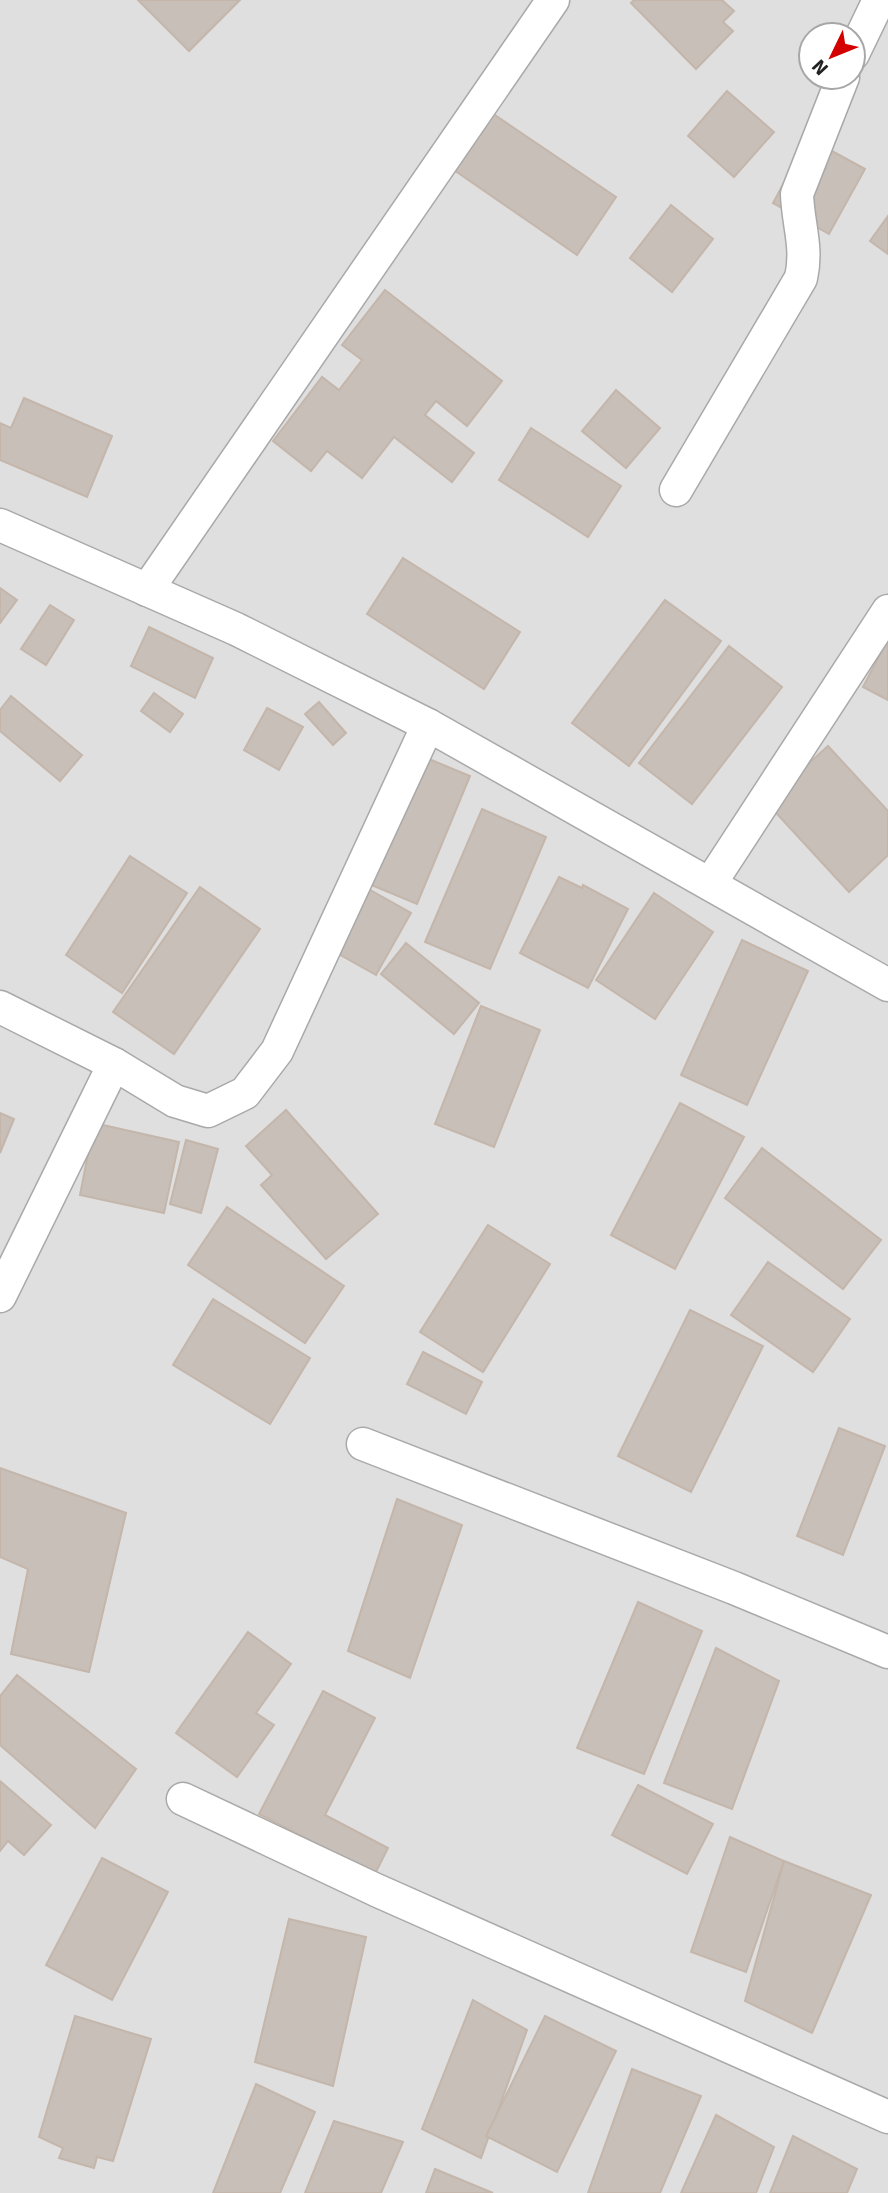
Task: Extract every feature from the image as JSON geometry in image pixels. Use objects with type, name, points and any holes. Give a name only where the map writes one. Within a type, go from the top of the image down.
[{"type":"street","points":[[147,590],[553,0]]},
{"type":"street","points":[[867,25],[879,0]]},
{"type":"street","points":[[676,490],[801,278],[805,244],[797,194],[837,91]]},
{"type":"street","points":[[0,525],[236,629],[428,725],[888,985]]},
{"type":"street","points":[[710,884],[888,611]]},
{"type":"street","points":[[0,1007],[114,1065],[175,1101],[208,1111],[245,1093],[277,1051],[428,725]]},
{"type":"street","points":[[0,1296],[114,1065]]},
{"type":"street","points":[[363,1444],[734,1588],[888,1652]]},
{"type":"street","points":[[183,1799],[376,1890],[888,2118]]},
{"type":"shaded area","points":[[0,0],[888,0],[888,2193],[0,2193]]},
{"type":"building","points":[[138,0],[240,0],[189,51]]},
{"type":"building","points":[[634,0],[722,0],[734,11],[723,22],[733,31],[696,69],[631,3]]},
{"type":"building","points":[[727,91],[774,132],[734,177],[688,136]]},
{"type":"building","points":[[489,111],[616,197],[577,255],[451,168]]},
{"type":"building","points":[[808,138],[865,169],[829,234],[773,203]]},
{"type":"building","points":[[671,205],[713,239],[672,292],[630,258]]},
{"type":"building","points":[[888,216],[888,254],[870,241]]},
{"type":"building","points":[[385,290],[502,381],[467,426],[436,401],[425,415],[474,453],[452,482],[394,437],[362,478],[327,451],[311,471],[273,441],[322,377],[339,390],[362,360],[342,345]]},
{"type":"building","points":[[616,390],[660,428],[626,468],[582,431]]},
{"type":"building","points":[[24,398],[112,436],[87,497],[0,460],[0,423],[11,428]]},
{"type":"building","points":[[531,428],[621,486],[588,537],[499,480]]},
{"type":"building","points":[[403,558],[520,632],[484,689],[367,614]]},
{"type":"building","points":[[0,588],[17,600],[0,623]]},
{"type":"building","points":[[665,600],[721,641],[629,766],[572,723]]},
{"type":"building","points":[[50,605],[74,620],[46,665],[21,649]]},
{"type":"building","points":[[149,627],[213,658],[195,698],[131,666]]},
{"type":"building","points":[[888,639],[888,700],[863,687]]},
{"type":"building","points":[[729,646],[782,687],[692,804],[639,763]]},
{"type":"building","points":[[154,693],[183,714],[170,732],[141,711]]},
{"type":"building","points":[[11,696],[82,755],[60,781],[0,731],[0,710]]},
{"type":"building","points":[[319,702],[346,733],[333,745],[305,714]]},
{"type":"building","points":[[267,708],[303,727],[279,770],[244,750]]},
{"type":"building","points":[[828,746],[888,811],[888,855],[849,892],[766,802]]},
{"type":"building","points":[[405,749],[470,776],[417,904],[352,877]]},
{"type":"building","points":[[482,809],[546,837],[490,969],[425,942]]},
{"type":"building","points":[[130,856],[187,893],[122,993],[66,955]]},
{"type":"building","points":[[347,877],[411,913],[376,975],[312,939]]},
{"type":"building","points":[[559,877],[582,888],[583,885],[628,909],[588,988],[520,953]]},
{"type":"building","points":[[200,887],[260,929],[174,1054],[113,1012]]},
{"type":"building","points":[[654,893],[713,932],[655,1019],[596,980]]},
{"type":"building","points":[[742,940],[808,971],[747,1105],[681,1075]]},
{"type":"building","points":[[406,943],[479,1003],[454,1034],[381,974]]},
{"type":"building","points":[[481,1006],[540,1030],[494,1147],[435,1124]]},
{"type":"building","points":[[680,1103],[744,1137],[675,1269],[611,1235]]},
{"type":"building","points":[[286,1110],[378,1214],[326,1259],[261,1185],[272,1175],[246,1146]]},
{"type":"building","points":[[0,1113],[14,1119],[0,1153]]},
{"type":"building","points":[[94,1123],[179,1142],[164,1213],[80,1195]]},
{"type":"building","points":[[186,1140],[218,1149],[201,1213],[170,1204]]},
{"type":"building","points":[[762,1148],[881,1240],[843,1289],[725,1198]]},
{"type":"building","points":[[227,1207],[344,1286],[305,1343],[188,1265]]},
{"type":"building","points":[[488,1225],[550,1264],[483,1372],[420,1332]]},
{"type":"building","points":[[768,1262],[850,1319],[813,1372],[731,1315]]},
{"type":"building","points":[[213,1299],[310,1358],[270,1424],[173,1365]]},
{"type":"building","points":[[690,1310],[763,1346],[691,1492],[618,1456]]},
{"type":"building","points":[[423,1352],[482,1382],[466,1414],[407,1384]]},
{"type":"building","points":[[839,1428],[885,1446],[843,1555],[797,1536]]},
{"type":"building","points":[[0,1468],[126,1513],[89,1672],[11,1654],[28,1569],[0,1557]]},
{"type":"building","points":[[397,1499],[462,1525],[410,1678],[348,1651]]},
{"type":"building","points":[[638,1602],[702,1631],[644,1774],[577,1748]]},
{"type":"building","points":[[248,1632],[291,1664],[256,1713],[274,1725],[237,1777],[176,1733]]},
{"type":"building","points":[[716,1648],[779,1681],[732,1809],[664,1783]]},
{"type":"building","points":[[17,1675],[136,1769],[95,1828],[0,1745],[0,1696]]},
{"type":"building","points":[[323,1691],[375,1718],[325,1815],[388,1848],[375,1874],[259,1814]]},
{"type":"building","points":[[0,1781],[51,1825],[24,1855],[8,1841],[0,1851]]},
{"type":"building","points":[[638,1785],[713,1824],[687,1874],[612,1835]]},
{"type":"building","points":[[730,1837],[784,1861],[746,1972],[691,1952]]},
{"type":"building","points":[[102,1858],[168,1892],[112,2000],[46,1965]]},
{"type":"building","points":[[784,1861],[871,1895],[812,2033],[745,2001]]},
{"type":"building","points":[[289,1919],[366,1937],[333,2086],[255,2062]]},
{"type":"building","points":[[473,2000],[527,2030],[481,2158],[422,2129]]},
{"type":"building","points":[[75,2016],[151,2039],[113,2161],[97,2157],[94,2168],[59,2158],[63,2148],[39,2137]]},
{"type":"building","points":[[545,2016],[616,2051],[557,2172],[486,2136]]},
{"type":"building","points":[[632,2069],[701,2096],[660,2193],[588,2193]]},
{"type":"building","points":[[256,2084],[315,2112],[280,2193],[213,2193]]},
{"type":"building","points":[[716,2115],[774,2147],[756,2193],[681,2193]]},
{"type":"building","points":[[334,2121],[403,2142],[381,2193],[305,2193]]},
{"type":"building","points":[[793,2136],[857,2169],[847,2193],[770,2193]]},
{"type":"building","points":[[435,2169],[493,2193],[426,2193]]}]
